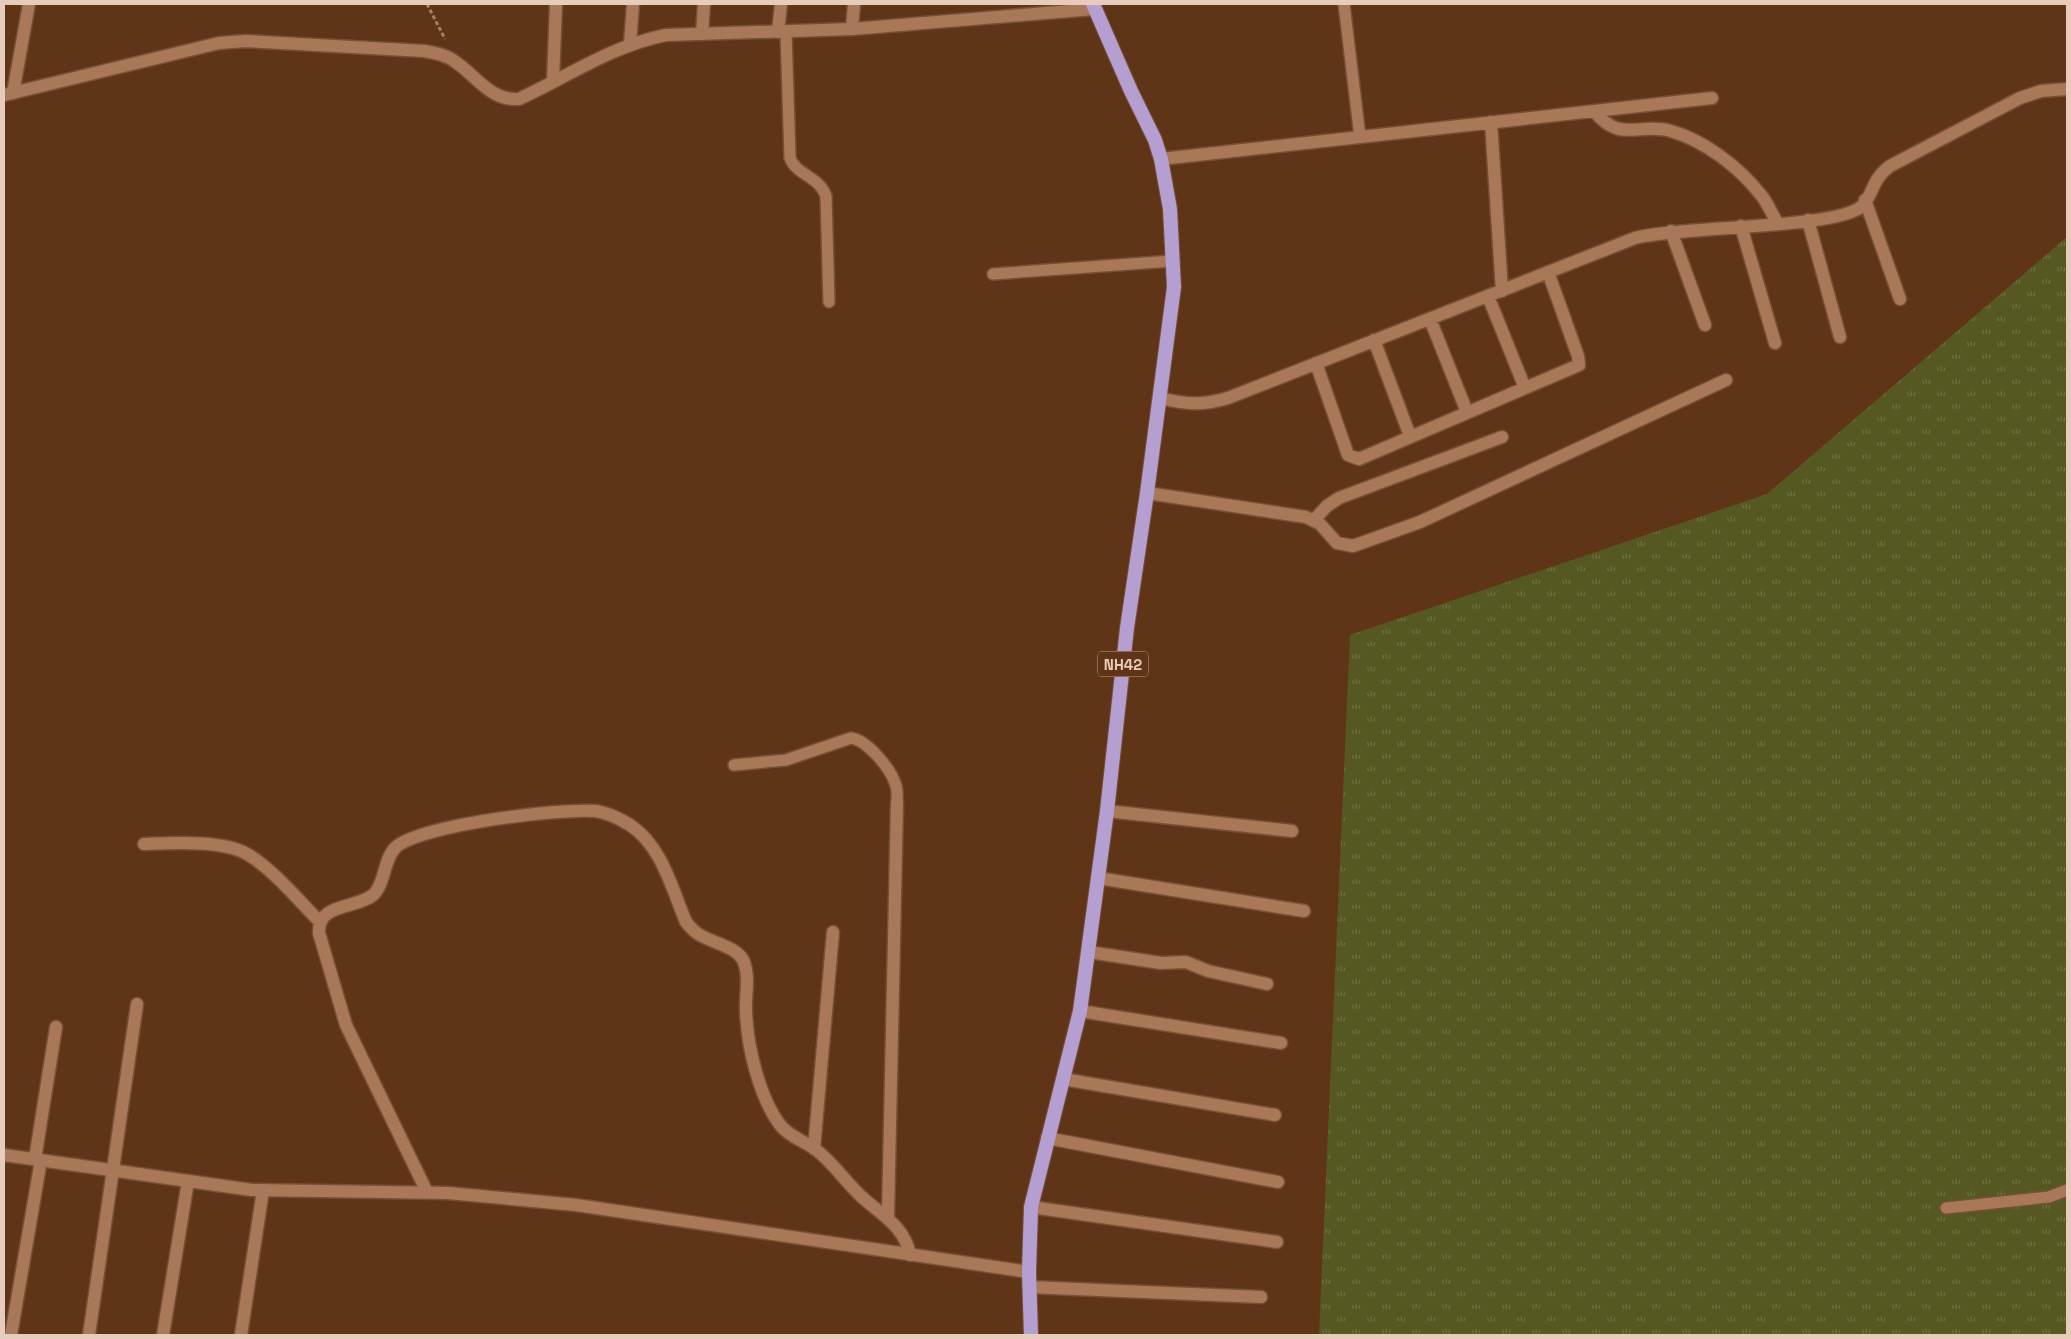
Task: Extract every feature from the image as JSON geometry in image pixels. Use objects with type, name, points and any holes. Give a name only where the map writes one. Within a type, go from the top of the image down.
[{"type":"highway","name":"NH42","points":[[1031,1335],[1029,1272],[1031,1207],[1080,1011],[1107,811],[1127,628],[1147,494],[1174,287],[1170,209],[1161,159],[1155,140],[1093,6]]},
{"type":"street","points":[[30,4],[8,94],[190,49],[246,41],[424,51],[443,55],[456,62],[498,97],[507,100],[519,99],[630,44],[666,36],[852,29],[1093,6]]},
{"type":"street","points":[[553,81],[556,4]]},
{"type":"street","points":[[630,44],[632,4]]},
{"type":"street","points":[[702,34],[704,4]]},
{"type":"street","points":[[780,4],[782,32]]},
{"type":"street","points":[[852,29],[854,4]]},
{"type":"street","points":[[1159,398],[1188,404],[1207,404],[1228,398],[1635,238],[1671,231],[1778,224],[1808,220],[1853,210],[1862,206],[1880,173],[1890,166],[2020,98],[2041,91],[2067,89]]},
{"type":"street","points":[[1161,159],[1712,98]]},
{"type":"street","points":[[1594,111],[1604,122],[1615,129],[1670,131],[1708,148],[1761,195],[1778,224]]},
{"type":"street","points":[[1491,122],[1502,290]]},
{"type":"street","points":[[1865,200],[1900,299]]},
{"type":"street","points":[[1808,220],[1840,337]]},
{"type":"street","points":[[1741,226],[1775,343]]},
{"type":"street","points":[[1671,231],[1704,325]]},
{"type":"street","points":[[1316,363],[1348,455],[1358,459],[1576,367],[1580,362],[1548,272]]},
{"type":"street","points":[[1488,296],[1525,388]]},
{"type":"street","points":[[1430,319],[1467,412]]},
{"type":"street","points":[[1374,340],[1410,436]]},
{"type":"street","points":[[1147,494],[1314,520],[1337,543],[1353,546],[1420,522],[1726,380]]},
{"type":"street","points":[[1314,520],[1327,506],[1339,498],[1502,437]]},
{"type":"street","points":[[888,1216],[897,803]]},
{"type":"street","points":[[427,1192],[346,1025],[319,933],[320,922],[330,911],[360,901],[373,894],[378,887],[390,854],[401,844],[475,822],[598,811],[611,815],[631,826],[654,850],[686,922],[693,930],[738,954],[744,961],[747,973],[746,1025],[750,1050],[768,1102],[782,1127],[828,1160],[864,1198],[888,1216],[902,1234],[910,1254]]},
{"type":"street","points":[[1107,811],[1292,831]]},
{"type":"street","points":[[144,844],[219,846],[237,850],[248,855],[268,872],[320,922]]},
{"type":"street","points":[[1098,878],[1304,911]]},
{"type":"street","points":[[814,1149],[833,932]]},
{"type":"street","points":[[1089,952],[1161,963],[1186,962],[1208,971],[1268,984]]},
{"type":"street","points":[[89,1335],[137,1004]]},
{"type":"street","points":[[1080,1011],[1281,1043]]},
{"type":"street","points":[[11,1335],[56,1027]]},
{"type":"street","points":[[1063,1079],[1275,1115]]},
{"type":"street","points":[[1047,1138],[1278,1182]]},
{"type":"street","points":[[4,1154],[263,1190],[427,1192],[576,1205],[1029,1272]]},
{"type":"street","points":[[163,1335],[188,1181]]},
{"type":"street","points":[[241,1335],[263,1190]]},
{"type":"street","points":[[1031,1207],[1278,1242]]},
{"type":"street","points":[[1029,1286],[1261,1297]]},
{"type":"lane","points":[[1344,4],[1360,137]]},
{"type":"lane","points":[[782,32],[790,158],[794,166],[823,187],[826,196],[829,302]]},
{"type":"lane","points":[[993,274],[1172,261]]},
{"type":"lane","points":[[734,765],[786,760],[851,738],[860,739],[869,745],[895,782],[897,803]]},
{"type":"lane","points":[[1946,1208],[2049,1197],[2067,1190]]},
{"type":"path","points":[[426,4],[456,62]]},
{"type":"green space","points":[[2067,237],[2067,1335],[1319,1335],[1350,635],[1767,494]]}]
